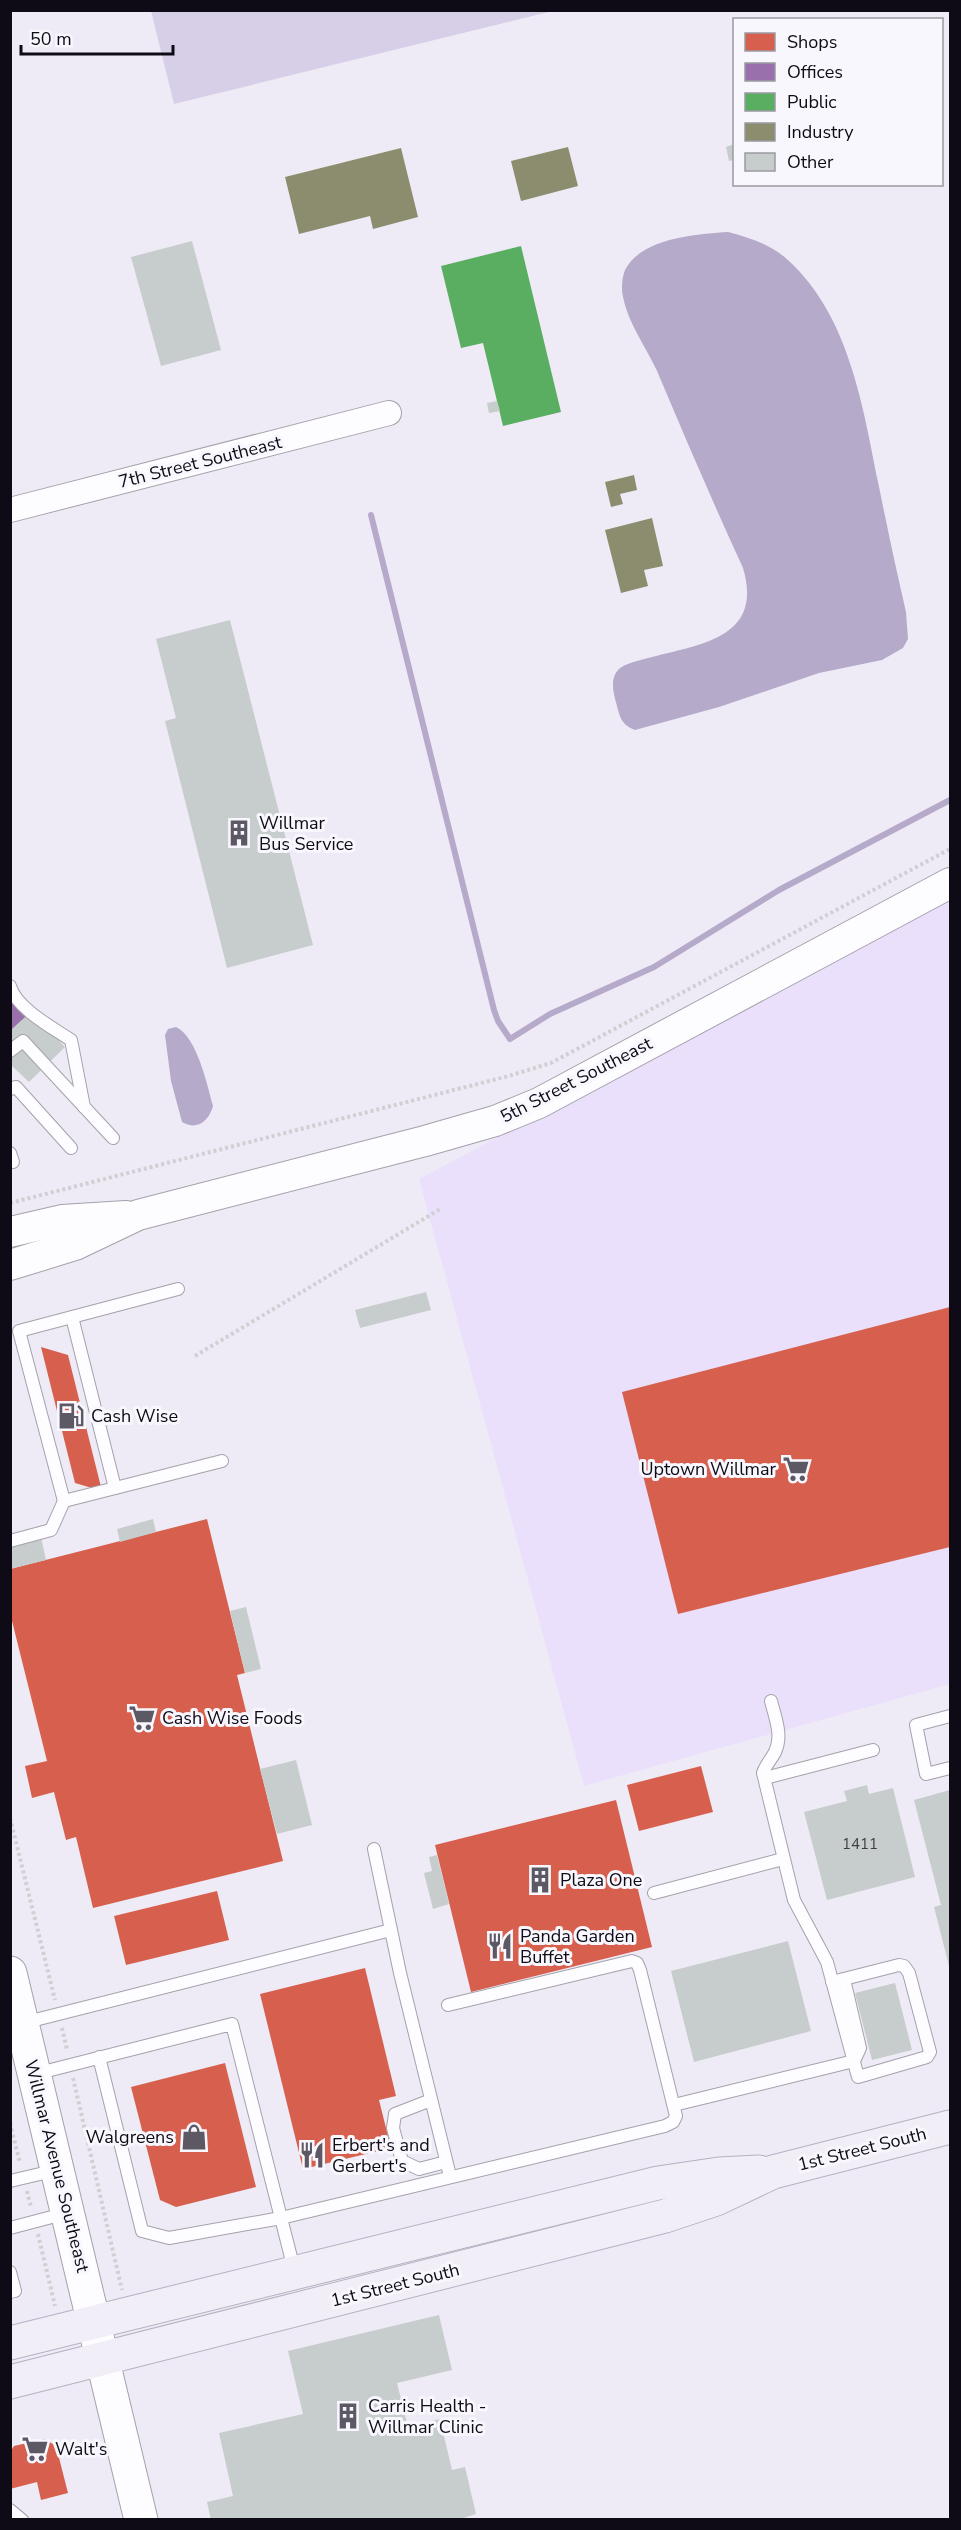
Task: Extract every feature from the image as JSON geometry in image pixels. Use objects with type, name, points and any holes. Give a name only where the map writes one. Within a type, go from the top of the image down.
[{"type":"main road","name":"Willmar Avenue Southeast","points":[[10,1973],[17,2025],[35,2074],[141,2520]]},
{"type":"main road","name":"1st Street South","points":[[10,2382],[665,2216],[716,2199],[773,2172],[951,2127]]},
{"type":"main road","name":"1st Street South","points":[[10,2343],[95,2324],[658,2182],[719,2174],[773,2172]]},
{"type":"street","name":"7th Street Southeast","points":[[10,510],[389,413]]},
{"type":"street","name":"5th Street Southeast","points":[[10,1232],[62,1220],[138,1215],[425,1141],[508,1117],[539,1103],[951,883]]},
{"type":"street","name":"5th Street Southeast","points":[[10,1265],[75,1245],[138,1215]]},
{"type":"lane","points":[[10,986],[12,994],[36,1017],[71,1040],[84,1107]]},
{"type":"lane","points":[[10,1051],[23,1041],[113,1137]]},
{"type":"lane","points":[[10,1089],[16,1087],[70,1148]]},
{"type":"lane","points":[[10,1540],[51,1530],[64,1501],[15,1332],[178,1289]]},
{"type":"lane","points":[[72,1317],[116,1488]]},
{"type":"lane","points":[[64,1501],[222,1461]]},
{"type":"lane","points":[[771,1701],[778,1739],[775,1752],[766,1764],[765,1778],[783,1859],[794,1900],[838,1980],[858,2077],[927,2057],[930,2052],[909,1973],[904,1966],[899,1965],[838,1980]]},
{"type":"lane","points":[[951,1716],[916,1725],[926,1774],[951,1768]]},
{"type":"lane","points":[[765,1778],[873,1750]]},
{"type":"lane","points":[[374,1849],[450,2176]]},
{"type":"lane","points":[[654,1893],[783,1859]]},
{"type":"lane","points":[[17,2025],[391,1930]]},
{"type":"lane","points":[[99,2057],[142,2231],[169,2238],[281,2217],[665,2126],[673,2122],[676,2116],[674,2105],[638,1963],[632,1961],[448,2005]]},
{"type":"lane","points":[[35,2074],[232,2024],[295,2274]]},
{"type":"lane","points":[[674,2105],[854,2061]]},
{"type":"lane","points":[[431,2100],[395,2114],[393,2128],[402,2161],[419,2169],[446,2162]]},
{"type":"lane","points":[[10,2181],[58,2170]]},
{"type":"lane","points":[[10,2228],[68,2212]]},
{"type":"lane","points":[[10,2272],[15,2291],[10,2292]]},
{"type":"lane","points":[[10,2510],[22,2520]]},
{"type":"path","points":[[10,1203],[494,1080],[551,1063],[951,849]]},
{"type":"path","points":[[195,1356],[442,1208]]},
{"type":"path","points":[[10,2123],[61,2331]]},
{"type":"shaded area","points":[[151,10],[553,11],[174,104]]},
{"type":"shaded area","points":[[728,232],[761,243],[789,261],[809,283],[826,308],[840,335],[866,424],[906,612],[908,639],[903,648],[882,660],[819,673],[719,707],[635,730],[624,723],[618,710],[613,683],[618,670],[632,662],[687,648],[722,634],[736,624],[744,610],[747,592],[743,568],[657,371],[625,307],[622,294],[623,276],[633,259],[656,244],[686,236]]},
{"type":"shaded area","points":[[950,898],[950,1684],[584,1786],[419,1179]]},
{"type":"shaded area","points":[[176,1027],[190,1040],[204,1074],[213,1106],[209,1116],[197,1125],[187,1125],[182,1122],[171,1081],[165,1035],[168,1029]]},
{"type":"building: Shops","name":"Uptown Willmar","points":[[950,1307],[950,1547],[678,1614],[622,1392]]},
{"type":"building: Shops","points":[[41,1347],[68,1355],[102,1491],[75,1483]]},
{"type":"building: Shops","name":"Cash Wise Foods","points":[[207,1519],[245,1673],[237,1675],[283,1861],[93,1908],[76,1837],[66,1840],[54,1792],[32,1798],[25,1766],[47,1761],[10,1613],[10,1569]]},
{"type":"building: Shops","points":[[701,1766],[713,1812],[639,1831],[627,1785]]},
{"type":"building: Shops","name":"Plaza One","points":[[616,1800],[652,1947],[471,1992],[435,1845]]},
{"type":"building: Shops","points":[[217,1891],[229,1940],[126,1965],[114,1916]]},
{"type":"building: Shops","points":[[365,1968],[396,2096],[379,2100],[391,2148],[303,2169],[260,1994]]},
{"type":"building: Shops","name":"Walgreens","points":[[225,2063],[256,2187],[176,2207],[160,2200],[131,2087]]},
{"type":"building: Shops","points":[[45,2439],[56,2446],[68,2493],[41,2500],[37,2482],[10,2489],[10,2452],[14,2446]]},
{"type":"building: Offices","points":[[17,997],[31,1012],[10,1031],[10,1002]]},
{"type":"building: Public","points":[[521,246],[561,412],[503,426],[483,343],[461,348],[441,266]]},
{"type":"building: Industry","points":[[568,147],[578,186],[521,201],[511,161]]},
{"type":"building: Industry","points":[[401,148],[418,217],[373,229],[370,216],[299,234],[285,177]]},
{"type":"building: Industry","points":[[634,475],[637,490],[620,494],[623,504],[611,507],[605,482]]},
{"type":"building: Industry","points":[[652,518],[663,566],[644,570],[648,586],[621,593],[605,530]]},
{"type":"building: Other","points":[[733,144],[733,160],[729,161],[726,147]]},
{"type":"building: Other","points":[[192,241],[221,350],[161,366],[131,257]]},
{"type":"building: Other","points":[[497,401],[500,411],[489,413],[487,403]]},
{"type":"building: Other","name":"Willmar Bus Service","points":[[230,620],[313,945],[227,968],[165,721],[176,718],[156,639]]},
{"type":"building: Other","points":[[31,1012],[65,1047],[29,1082],[10,1064],[10,1031]]},
{"type":"building: Other","points":[[426,1292],[431,1310],[360,1328],[355,1310]]},
{"type":"building: Other","points":[[153,1519],[156,1532],[120,1542],[117,1529]]},
{"type":"building: Other","points":[[41,1537],[46,1560],[10,1569],[10,1545]]},
{"type":"building: Other","points":[[246,1607],[261,1669],[245,1673],[230,1611]]},
{"type":"building: Other","points":[[296,1760],[312,1825],[277,1834],[260,1769]]},
{"type":"building: Other","points":[[867,1785],[869,1794],[893,1788],[915,1877],[827,1900],[804,1812],[847,1801],[844,1791]]},
{"type":"building: Other","points":[[950,1790],[950,1970],[934,1907],[941,1905],[914,1800]]},
{"type":"building: Other","points":[[437,1855],[449,1904],[433,1909],[424,1873],[432,1871],[429,1857]]},
{"type":"building: Other","points":[[788,1941],[811,2031],[694,2062],[671,1971]]},
{"type":"building: Other","points":[[895,1983],[912,2050],[872,2060],[855,1993]]},
{"type":"building: Other","name":"Carris Health - Willmar Clinic","points":[[439,2315],[452,2370],[397,2383],[408,2427],[440,2419],[452,2470],[465,2467],[476,2514],[457,2520],[211,2520],[207,2502],[233,2496],[219,2433],[303,2414],[288,2351]]},
{"type":"waterway","points":[[371,515],[494,1010],[498,1021],[510,1039],[550,1014],[654,967],[779,890],[950,800]]},
{"type":"place","name":"Willmar Bus Service","points":[[239,833]]},
{"type":"place","name":"Cash Wise","points":[[71,1416]]},
{"type":"place","name":"Uptown Willmar","points":[[796,1469]]},
{"type":"place","name":"Cash Wise Foods","points":[[142,1718]]},
{"type":"place","name":"Plaza One","points":[[540,1880]]},
{"type":"place","name":"Panda Garden Buffet","points":[[500,1946]]},
{"type":"place","name":"Walgreens","points":[[194,2137]]},
{"type":"place","name":"Erbert's and Gerbert's","points":[[312,2155]]},
{"type":"place","name":"Carris Health - Willmar Clinic","points":[[348,2416]]},
{"type":"place","name":"Walt's","points":[[35,2449]]}]
